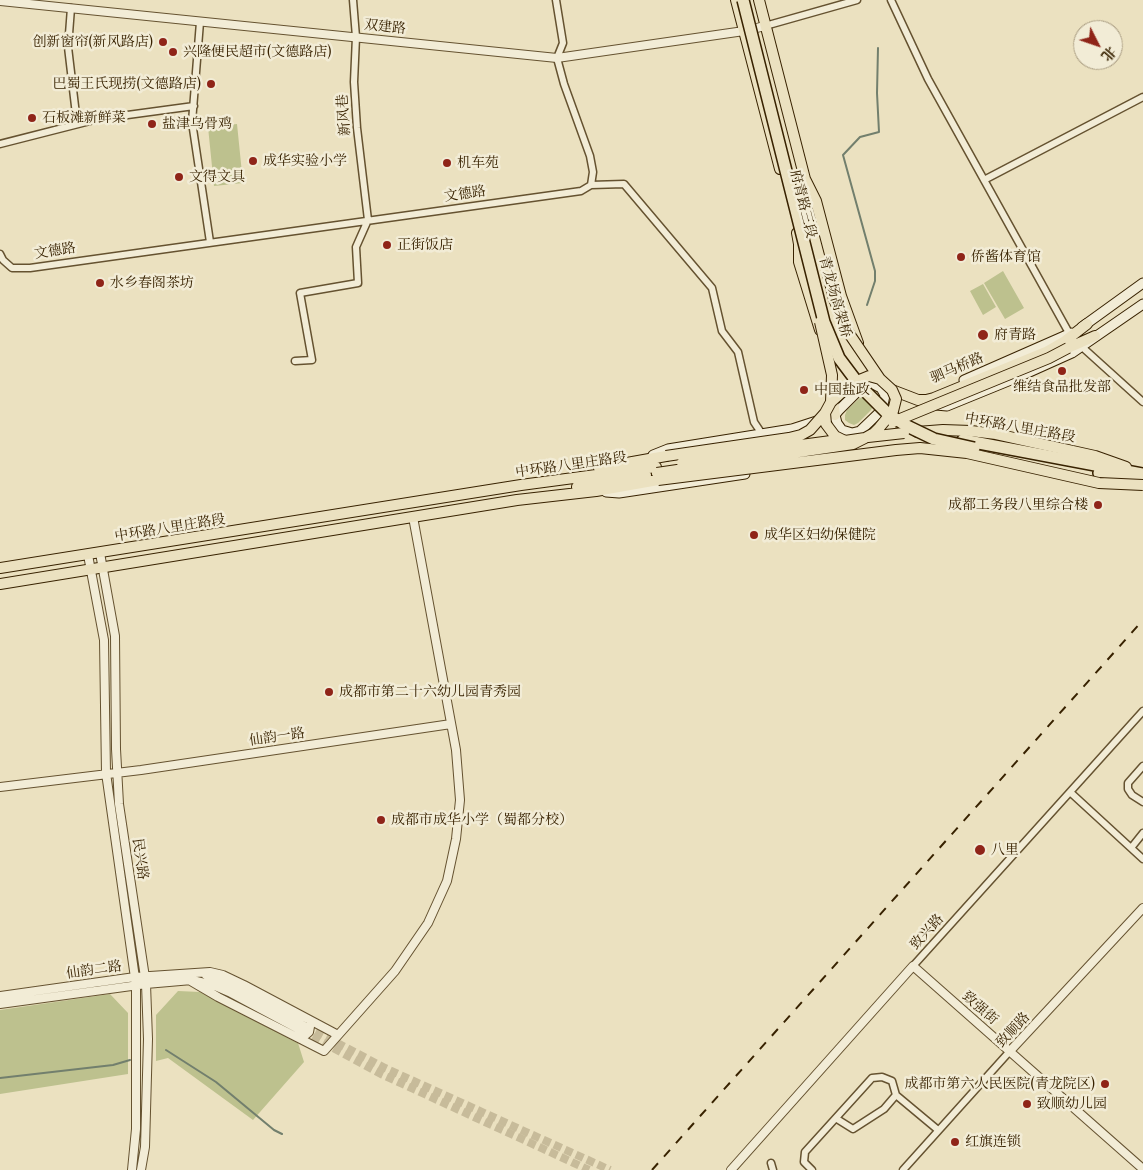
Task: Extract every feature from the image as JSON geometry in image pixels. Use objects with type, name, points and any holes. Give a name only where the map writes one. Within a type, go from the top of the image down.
[{"type":"highway","name":"青龙场高架桥","points":[[743,0],[824,322],[839,358],[860,386],[887,413],[905,425],[934,439],[1098,473],[1143,485]]},
{"type":"highway","name":"青龙场高架桥","points":[[749,0],[829,321],[845,357],[856,374],[900,414],[932,431],[977,443],[1143,474]]},
{"type":"main road","name":"府青路三段","points":[[736,0],[799,244],[799,262],[822,338],[828,366],[830,414],[826,424],[835,436],[845,441],[862,435]]},
{"type":"main road","name":"府青路三段","points":[[759,0],[804,179],[816,201],[841,296],[882,387]]},
{"type":"main road","points":[[517,500],[545,492],[849,445],[862,435],[882,410],[882,387],[848,332],[834,299],[804,179]]},
{"type":"main road","points":[[799,244],[832,375],[830,414]]},
{"type":"main road","points":[[596,491],[619,492],[815,463],[862,435],[1048,358],[1087,324],[1143,283]]},
{"type":"main road","name":"驷马桥路","points":[[882,387],[927,405],[948,406],[1072,353],[1143,304]]},
{"type":"main road","points":[[522,485],[638,461],[801,435],[844,404],[859,390],[882,387],[918,400],[926,400],[1046,352],[1068,341],[1095,336]]},
{"type":"main road","points":[[831,402],[852,383],[869,376],[896,399],[893,411],[879,428]]},
{"type":"main road","points":[[638,461],[668,450],[792,429],[830,414]]},
{"type":"main road","name":"中环路八里庄路段","points":[[0,584],[517,500],[596,491],[657,474],[812,443],[943,430],[996,434],[1094,456],[1143,474]]},
{"type":"main road","name":"中环路八里庄路段","points":[[0,568],[522,485],[657,474],[920,448],[968,453],[1099,483],[1143,485]]},
{"type":"street","name":"新风巷","points":[[352,0],[356,37],[354,82],[357,128],[368,220]]},
{"type":"street","points":[[556,0],[564,42],[557,58],[564,84],[590,156],[593,172],[591,185]]},
{"type":"street","points":[[765,26],[857,0]]},
{"type":"street","points":[[891,0],[928,79],[984,180],[1068,341]]},
{"type":"street","name":"双建路","points":[[0,1],[557,58],[744,32],[765,26]]},
{"type":"street","points":[[71,8],[68,47],[77,123]]},
{"type":"street","points":[[200,22],[192,122],[210,242]]},
{"type":"street","points":[[984,180],[1143,97]]},
{"type":"street","points":[[0,144],[98,118],[194,106]]},
{"type":"street","name":"文德路","points":[[0,254],[3,260],[12,268],[30,268],[581,191],[591,185],[624,184],[712,288],[722,330],[738,352],[754,422],[762,434]]},
{"type":"street","points":[[295,361],[312,360],[300,292],[358,282],[356,247],[368,220]]},
{"type":"street","points":[[1081,346],[1143,402]]},
{"type":"street","points":[[191,976],[218,997],[324,1051],[395,971],[428,923],[446,881],[456,839],[460,800],[456,750],[413,517]]},
{"type":"street","name":"民兴路","points":[[100,553],[115,636],[119,804],[145,980],[148,1038],[145,1147],[142,1170]]},
{"type":"street","name":"民兴路","points":[[88,555],[104,640],[106,773],[135,981],[136,1129],[132,1170]]},
{"type":"street","name":"致兴路","points":[[731,1170],[1143,710]]},
{"type":"street","name":"仙韵一路","points":[[0,787],[451,724]]},
{"type":"street","points":[[1143,766],[1128,783],[1128,789],[1132,795],[1143,802]]},
{"type":"street","points":[[1070,792],[1143,859]]},
{"type":"street","points":[[1131,848],[1143,833]]},
{"type":"street","name":"致顺路","points":[[903,1170],[1143,908]]},
{"type":"street","name":"致强街","points":[[913,966],[1143,1169]]},
{"type":"street","name":"仙韵二路","points":[[0,996],[191,976],[210,972],[223,975],[306,1026]]},
{"type":"street","name":"仙韵二路","points":[[191,976],[306,1026],[338,1035]]},
{"type":"street","name":"仙韵二路","points":[[0,1004],[135,981]]},
{"type":"street","points":[[301,1040],[308,1032],[306,1026]]},
{"type":"street","points":[[812,1170],[804,1162],[806,1152],[872,1078],[882,1076],[892,1082],[896,1094],[938,1130]]},
{"type":"street","points":[[837,1119],[853,1129],[884,1110],[896,1094]]},
{"type":"green space","points":[[237,124],[243,183],[214,186],[208,127]]},
{"type":"green space","points":[[1003,271],[1024,308],[1005,319],[984,283]]},
{"type":"green space","points":[[983,284],[996,307],[983,315],[970,291]]},
{"type":"green space","points":[[862,396],[866,396],[873,406],[854,425],[845,420],[845,415],[847,410]]},
{"type":"green space","points":[[178,991],[200,992],[298,1043],[304,1062],[253,1120],[168,1058],[156,1061],[156,1015]]},
{"type":"green space","points":[[110,994],[128,1013],[128,1074],[0,1094],[0,1010]]},
{"type":"waterway","points":[[867,305],[875,281],[875,271],[843,155],[860,137],[879,132],[877,93],[878,48]]},
{"type":"waterway","points":[[166,1050],[216,1082],[274,1130],[282,1134]]},
{"type":"waterway","points":[[0,1078],[113,1065],[130,1060]]},
{"type":"tunnel","points":[[305,1026],[385,1068],[610,1170]]},
{"type":"tunnel","points":[[302,1031],[381,1074],[589,1170]]},
{"type":"railway","points":[[652,1170],[1143,620]]},
{"type":"place","name":"创新窗帘(新风路店)","points":[[163,42]]},
{"type":"place","name":"兴隆便民超市(文德路店)","points":[[173,52]]},
{"type":"place","name":"巴蜀王氏现捞(文德路店)","points":[[211,84]]},
{"type":"place","name":"石板滩新鲜菜","points":[[32,118]]},
{"type":"place","name":"盐津乌骨鸡","points":[[152,124]]},
{"type":"place","name":"成华实验小学","points":[[253,161]]},
{"type":"place","name":"机车苑","points":[[447,163]]},
{"type":"place","name":"文得文具","points":[[179,177]]},
{"type":"place","name":"正街饭店","points":[[387,245]]},
{"type":"place","name":"侨酱体育馆","points":[[961,257]]},
{"type":"place","name":"水乡春阁茶坊","points":[[100,283]]},
{"type":"place","name":"府青路","points":[[983,335]]},
{"type":"place","name":"维结食品批发部","points":[[1062,371]]},
{"type":"place","name":"中国盐政","points":[[804,390]]},
{"type":"place","name":"成都工务段八里综合楼","points":[[1098,505]]},
{"type":"place","name":"成华区妇幼保健院","points":[[754,535]]},
{"type":"place","name":"成都市第二十六幼儿园青秀园","points":[[329,692]]},
{"type":"place","name":"成都市成华小学（蜀都分校）","points":[[381,820]]},
{"type":"place","name":"八里","points":[[980,850]]},
{"type":"place","name":"成都市第六人民医院(青龙院区)","points":[[1105,1084]]},
{"type":"place","name":"致顺幼儿园","points":[[1027,1104]]},
{"type":"place","name":"红旗连锁","points":[[955,1142]]}]
